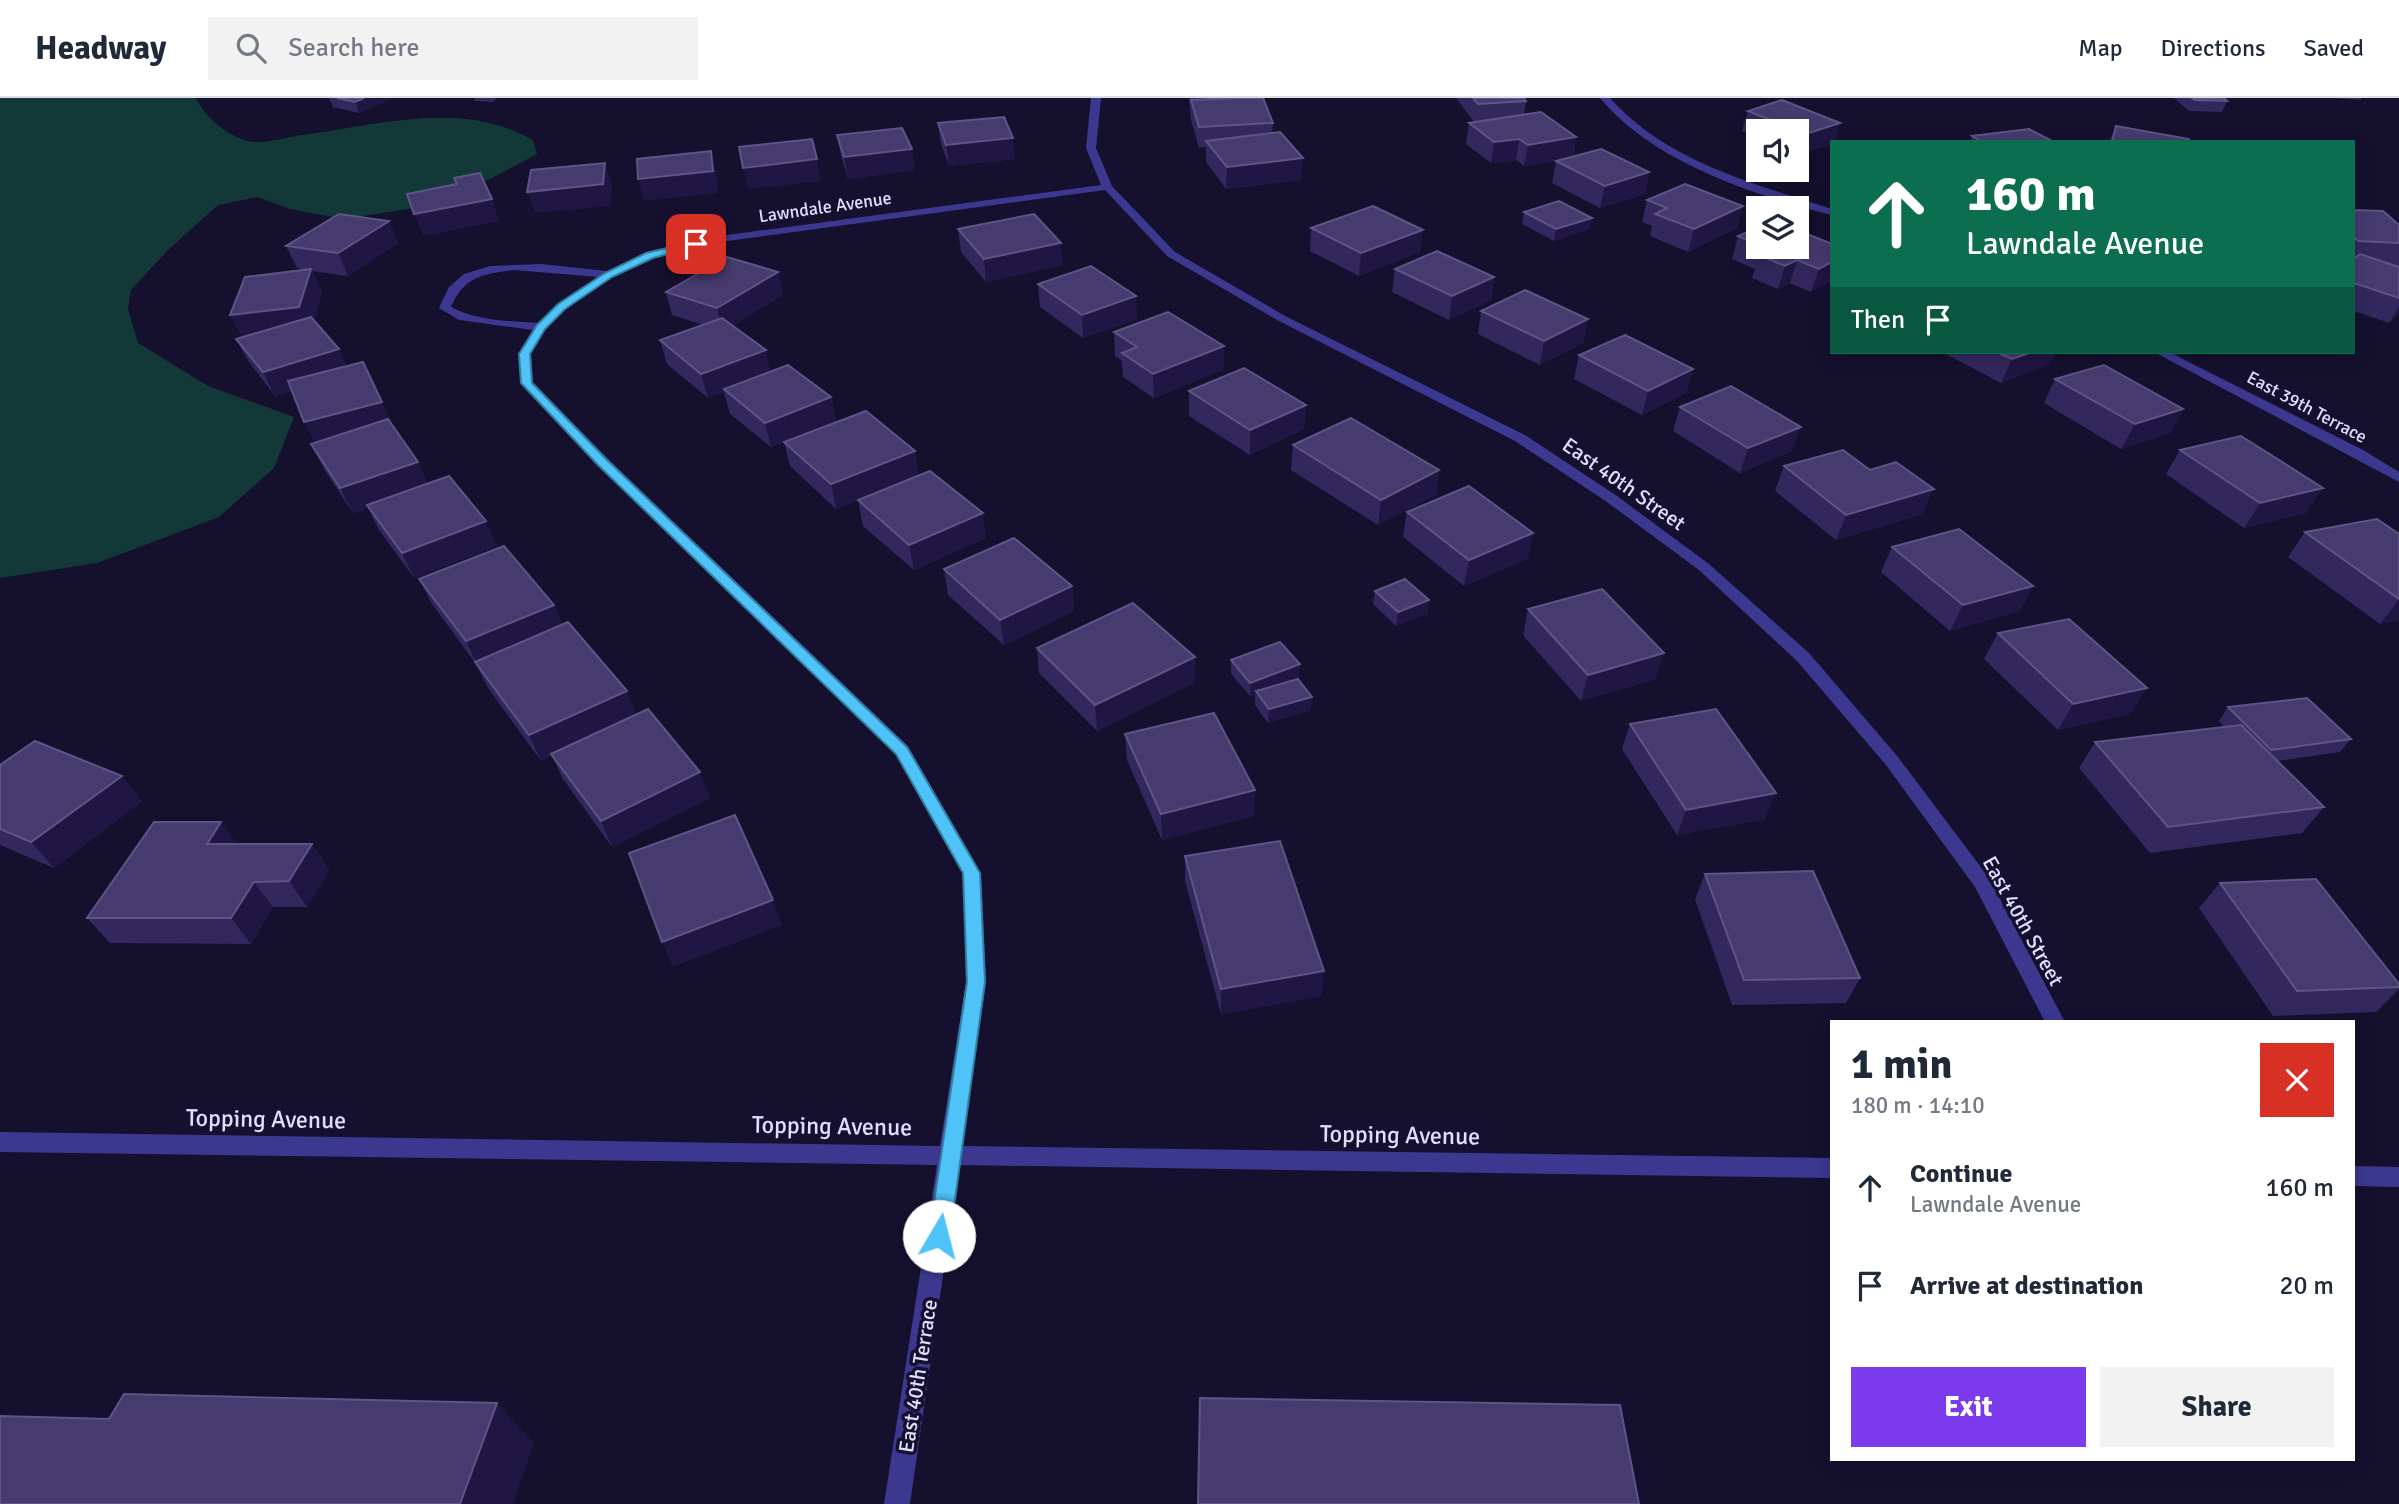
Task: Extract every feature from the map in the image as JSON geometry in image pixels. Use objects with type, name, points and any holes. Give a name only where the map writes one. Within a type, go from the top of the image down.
[{"type":"street","name":"East 40th Street","points":[[1096,98],[1091,148],[1107,187],[1171,254],[1283,319],[1520,438],[1612,499],[1704,567],[1803,657],[1892,761],[1982,883],[2054,1020]]},
{"type":"street","points":[[1605,98],[1639,131],[1678,155],[1727,176],[1830,211]]},
{"type":"street","name":"Lawndale Avenue","points":[[562,307],[608,275],[650,255],[720,239],[1107,187]]},
{"type":"street","points":[[541,327],[459,316],[445,308],[447,295],[458,284],[478,273],[507,266],[541,266],[608,275]]},
{"type":"street","name":"East 40th Terrace","points":[[562,307],[541,327],[524,354],[527,383],[602,461],[902,750],[972,873],[976,982],[897,1504]]},
{"type":"street","name":"East 39th Terrace","points":[[2164,354],[2346,446],[2399,478]]},
{"type":"street","name":"Topping Avenue","points":[[0,1142],[1830,1168]]},
{"type":"street","points":[[2355,1176],[2399,1177]]},
{"type":"green space","points":[[0,98],[196,98],[218,125],[232,135],[254,142],[419,118],[477,121],[506,128],[533,140],[537,154],[492,178],[414,208],[344,219],[290,209],[257,197],[218,205],[168,250],[131,290],[128,309],[138,343],[208,386],[294,417],[274,468],[219,517],[97,563],[0,578]]},
{"type":"building","points":[[337,98],[364,98],[355,102]]},
{"type":"building","points":[[1263,98],[1273,123],[1199,127],[1191,100]]},
{"type":"building","points":[[1473,98],[1524,98],[1526,101],[1478,104]]},
{"type":"building","points":[[2192,98],[2224,98],[2227,101],[2195,100]]},
{"type":"building","points":[[1782,100],[1840,123],[1809,133],[1809,119],[1768,119],[1748,111]]},
{"type":"building","points":[[1541,112],[1576,137],[1528,145],[1519,139],[1494,142],[1469,123]]},
{"type":"building","points":[[1004,117],[1013,138],[946,145],[938,123]]},
{"type":"building","points":[[2116,126],[2189,139],[2189,140],[2112,140]]},
{"type":"building","points":[[902,128],[912,149],[844,157],[837,135]]},
{"type":"building","points":[[2029,129],[2050,140],[1978,140],[1972,136]]},
{"type":"building","points":[[1280,132],[1303,158],[1227,167],[1206,141]]},
{"type":"building","points":[[812,139],[817,159],[743,168],[739,147]]},
{"type":"building","points":[[1601,149],[1649,172],[1605,186],[1556,161]]},
{"type":"building","points":[[711,151],[713,171],[638,179],[637,159]]},
{"type":"building","points":[[605,163],[603,184],[527,192],[531,170]]},
{"type":"building","points":[[480,173],[492,199],[414,214],[407,194],[457,184],[454,178]]},
{"type":"building","points":[[1685,184],[1743,206],[1694,229],[1655,214],[1667,208],[1647,200]]},
{"type":"building","points":[[1559,201],[1592,218],[1556,229],[1524,212]]},
{"type":"building","points":[[1373,206],[1423,230],[1361,253],[1311,228]]},
{"type":"building","points":[[2355,210],[2383,211],[2399,225],[2399,243],[2358,241],[2355,238]]},
{"type":"building","points":[[339,214],[389,221],[338,253],[286,246]]},
{"type":"building","points":[[1034,214],[1061,243],[984,259],[958,229]]},
{"type":"building","points":[[1809,235],[1830,243],[1830,263],[1819,269],[1797,260],[1785,266],[1768,259],[1809,259]]},
{"type":"building","points":[[1437,251],[1494,277],[1452,296],[1395,269]]},
{"type":"building","points":[[2360,254],[2399,267],[2399,298],[2355,283],[2355,258]]},
{"type":"building","points":[[727,257],[778,272],[717,308],[666,292]]},
{"type":"building","points":[[1091,266],[1136,296],[1082,315],[1038,284]]},
{"type":"building","points":[[311,269],[299,307],[230,315],[245,277]]},
{"type":"building","points":[[1525,290],[1588,319],[1544,341],[1481,311]]},
{"type":"building","points":[[1168,312],[1224,346],[1153,374],[1122,353],[1137,347],[1114,332]]},
{"type":"building","points":[[311,317],[339,349],[263,372],[236,339]]},
{"type":"building","points":[[722,318],[766,350],[701,374],[660,340]]},
{"type":"building","points":[[1625,335],[1693,369],[1648,391],[1579,355]]},
{"type":"building","points":[[2001,354],[2026,354],[2012,359]]},
{"type":"building","points":[[363,362],[382,402],[304,422],[288,381]]},
{"type":"building","points":[[788,365],[831,397],[765,423],[724,389]]},
{"type":"building","points":[[2104,365],[2183,409],[2135,424],[2055,379]]},
{"type":"building","points":[[1244,368],[1306,405],[1250,430],[1189,391]]},
{"type":"building","points":[[1731,386],[1801,427],[1748,448],[1680,407]]},
{"type":"building","points":[[866,411],[915,451],[831,484],[784,442]]},
{"type":"building","points":[[1351,418],[1439,470],[1381,500],[1293,445]]},
{"type":"building","points":[[388,419],[418,462],[340,488],[311,444]]},
{"type":"building","points":[[2241,436],[2323,488],[2260,503],[2180,450]]},
{"type":"building","points":[[1843,450],[1870,470],[1896,462],[1934,489],[1846,515],[1784,466]]},
{"type":"building","points":[[930,471],[983,513],[909,545],[858,500]]},
{"type":"building","points":[[449,476],[486,521],[402,553],[367,505]]},
{"type":"building","points":[[1469,486],[1533,533],[1469,560],[1407,512]]},
{"type":"building","points":[[2377,519],[2399,534],[2399,599],[2305,532]]},
{"type":"building","points":[[1959,529],[2033,586],[1963,605],[1892,547]]},
{"type":"building","points":[[1014,538],[1072,586],[1000,620],[944,569]]},
{"type":"building","points":[[504,546],[554,605],[466,641],[419,579]]},
{"type":"building","points":[[1405,579],[1429,600],[1398,612],[1375,591]]},
{"type":"building","points":[[1602,589],[1664,653],[1588,675],[1528,609]]},
{"type":"building","points":[[1133,603],[1195,657],[1095,705],[1037,648]]},
{"type":"building","points":[[2069,619],[2147,688],[2073,704],[1998,633]]},
{"type":"building","points":[[568,622],[627,691],[529,735],[475,662]]},
{"type":"building","points":[[1280,642],[1300,664],[1250,683],[1231,660]]},
{"type":"building","points":[[1298,679],[1312,697],[1269,709],[1256,691]]},
{"type":"building","points":[[2307,698],[2351,739],[2271,750],[2228,707]]},
{"type":"building","points":[[648,709],[700,772],[601,821],[551,754]]},
{"type":"building","points":[[1716,709],[1776,793],[1686,810],[1630,724]]},
{"type":"building","points":[[1214,713],[1255,790],[1161,814],[1125,734]]},
{"type":"building","points":[[2241,725],[2324,807],[2168,827],[2095,742]]},
{"type":"building","points":[[35,741],[122,776],[31,842],[0,829],[0,765]]},
{"type":"building","points":[[735,815],[773,900],[662,942],[629,853]]},
{"type":"building","points":[[154,822],[221,822],[207,844],[312,844],[289,881],[254,882],[231,918],[87,918]]},
{"type":"building","points":[[1280,841],[1324,971],[1221,989],[1185,856]]},
{"type":"building","points":[[1813,871],[1860,978],[1744,980],[1705,874]]},
{"type":"building","points":[[2316,879],[2399,987],[2297,991],[2220,883]]},
{"type":"building","points":[[124,1394],[497,1403],[460,1504],[0,1504],[0,1416],[109,1419]]},
{"type":"building","points":[[1200,1398],[1620,1405],[1639,1504],[1198,1504]]},
{"type":"route","points":[[696,244],[650,255],[608,275],[562,307],[541,327],[524,354],[527,383],[602,461],[902,750],[972,873],[976,982],[939,1236]]}]
